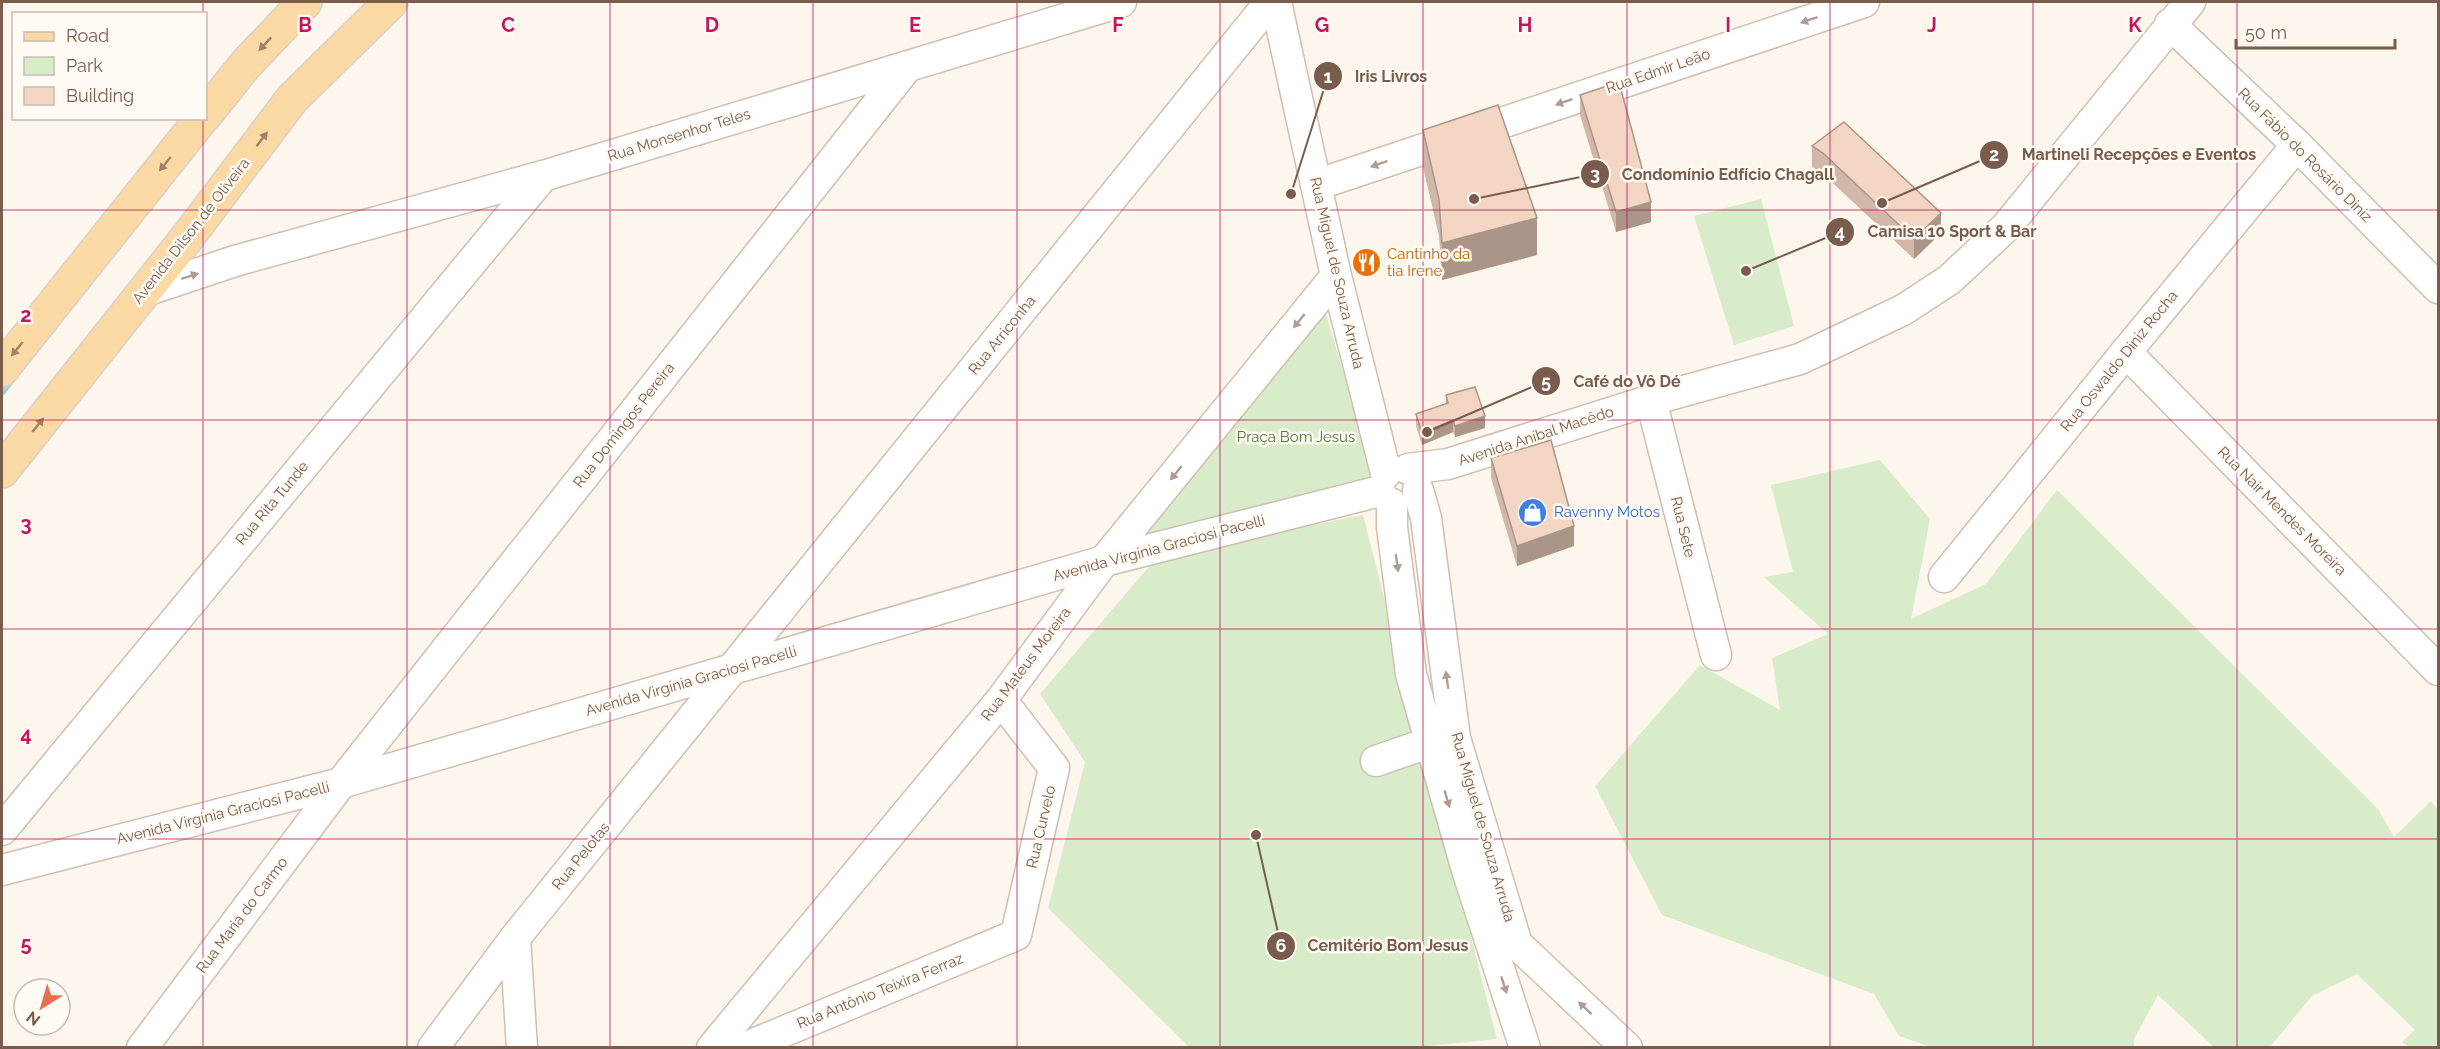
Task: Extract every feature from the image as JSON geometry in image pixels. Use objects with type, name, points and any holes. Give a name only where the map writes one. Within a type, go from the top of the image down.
[{"type":"main road","points":[[207,113],[246,64],[305,2]]},
{"type":"main road","name":"Avenida Dilson de Oliveira","points":[[2,471],[190,234],[292,99],[391,2]]},
{"type":"main road","points":[[2,369],[200,120]]},
{"type":"street","name":"Rua Monsenhor Teles","points":[[145,291],[235,261],[543,176],[1121,2]]},
{"type":"street","name":"Rua Arriconha","points":[[734,668],[1270,2]]},
{"type":"street","name":"Rua Miguel de Souza Arruda","points":[[1276,2],[1336,276],[1400,485],[1426,518],[1443,740],[1467,870],[1525,1047]]},
{"type":"street","name":"Rua Edmir Leão","points":[[1316,185],[1864,2]]},
{"type":"street","name":"Avenida Aníbal Macêdo","points":[[1400,485],[1448,464],[1651,400],[1800,358],[1903,310],[1949,280],[2006,227],[2190,2]]},
{"type":"street","name":"Rua Fábio do Rosário Diniz","points":[[2170,24],[2296,145],[2439,288]]},
{"type":"street","name":"Rua Domingos Pereira","points":[[341,783],[907,67]]},
{"type":"street","name":"Rua Oswaldo Diniz Rocha","points":[[1944,578],[2296,145]]},
{"type":"street","name":"Rua Rita Tunde","points":[[2,830],[543,176]]},
{"type":"street","points":[[190,234],[209,251],[235,261]]},
{"type":"street","name":"Rua Mateus Moreira","points":[[712,1047],[1001,700],[1104,561],[1336,276]]},
{"type":"street","name":"Rua Nair Mendes Moreira","points":[[2126,352],[2439,670]]},
{"type":"street","name":"Rua Sete","points":[[1651,400],[1716,655]]},
{"type":"street","name":"Avenida Virgínia Graciosi Pacelli","points":[[2,870],[341,783],[1104,561],[1400,485]]},
{"type":"street","name":"Rua Pelotas","points":[[433,1047],[515,938],[734,668]]},
{"type":"street","name":"Rua Curvelo","points":[[1001,700],[1054,768],[1016,935]]},
{"type":"street","points":[[1376,761],[1443,740]]},
{"type":"street","name":"Rua Miguel de Souza Arruda","points":[[1443,740],[1517,944],[1628,1047]]},
{"type":"street","name":"Rua Maria do Carmo","points":[[142,1047],[341,783]]},
{"type":"street","name":"Rua Antônio Teixira Ferraz","points":[[744,1047],[1016,935]]},
{"type":"street","points":[[515,938],[522,1047]]},
{"type":"green space","points":[[1761,199],[1794,326],[1734,345],[1694,216]]},
{"type":"green space","name":"Praça Bom Jesus","points":[[1323,304],[1376,481],[1124,549]]},
{"type":"green space","points":[[1880,460],[1930,519],[1911,619],[1986,584],[2057,490],[2378,809],[2394,837],[2431,801],[2438,810],[2438,1047],[2409,1047],[2402,1042],[2415,1030],[2357,974],[2312,996],[2270,1047],[2214,1047],[2158,995],[2134,1039],[2134,1047],[1931,1047],[1899,1036],[1874,994],[1662,915],[1595,786],[1700,665],[1780,710],[1772,658],[1828,634],[1764,577],[1793,572],[1771,485]]},
{"type":"green space","points":[[1363,515],[1497,1039],[1408,1048],[1189,1047],[1048,908],[1085,762],[1040,694],[1158,556]]},
{"type":"building","points":[[1619,82],[1651,202],[1616,212],[1580,95]]},
{"type":"building","points":[[1498,105],[1537,218],[1442,243],[1439,199],[1423,130]]},
{"type":"building","points":[[1844,122],[1941,213],[1914,239],[1823,153],[1812,146]]},
{"type":"building","points":[[1475,387],[1485,416],[1455,426],[1453,420],[1422,433],[1416,414],[1448,403],[1446,395]]},
{"type":"building","name":"Ravenny Motos","points":[[1551,440],[1574,526],[1517,546],[1491,458]]},
{"type":"waterway","points":[[2,392],[12,379]]},
{"type":"place","name":"Iris Livros","points":[[1291,194]]},
{"type":"place","name":"Condomínio Edfício Chagall","points":[[1474,199]]},
{"type":"place","name":"Martineli Recepções e Eventos","points":[[1882,203]]},
{"type":"place","name":"Cantinho da tia Irene","points":[[1366,263]]},
{"type":"place","name":"Camisa 10 Sport & Bar","points":[[1746,271]]},
{"type":"place","name":"Café do Vô Dé","points":[[1427,432]]},
{"type":"place","name":"Ravenny Motos","points":[[1533,512]]},
{"type":"place","name":"Cemitério Bom Jesus","points":[[1256,835]]}]
